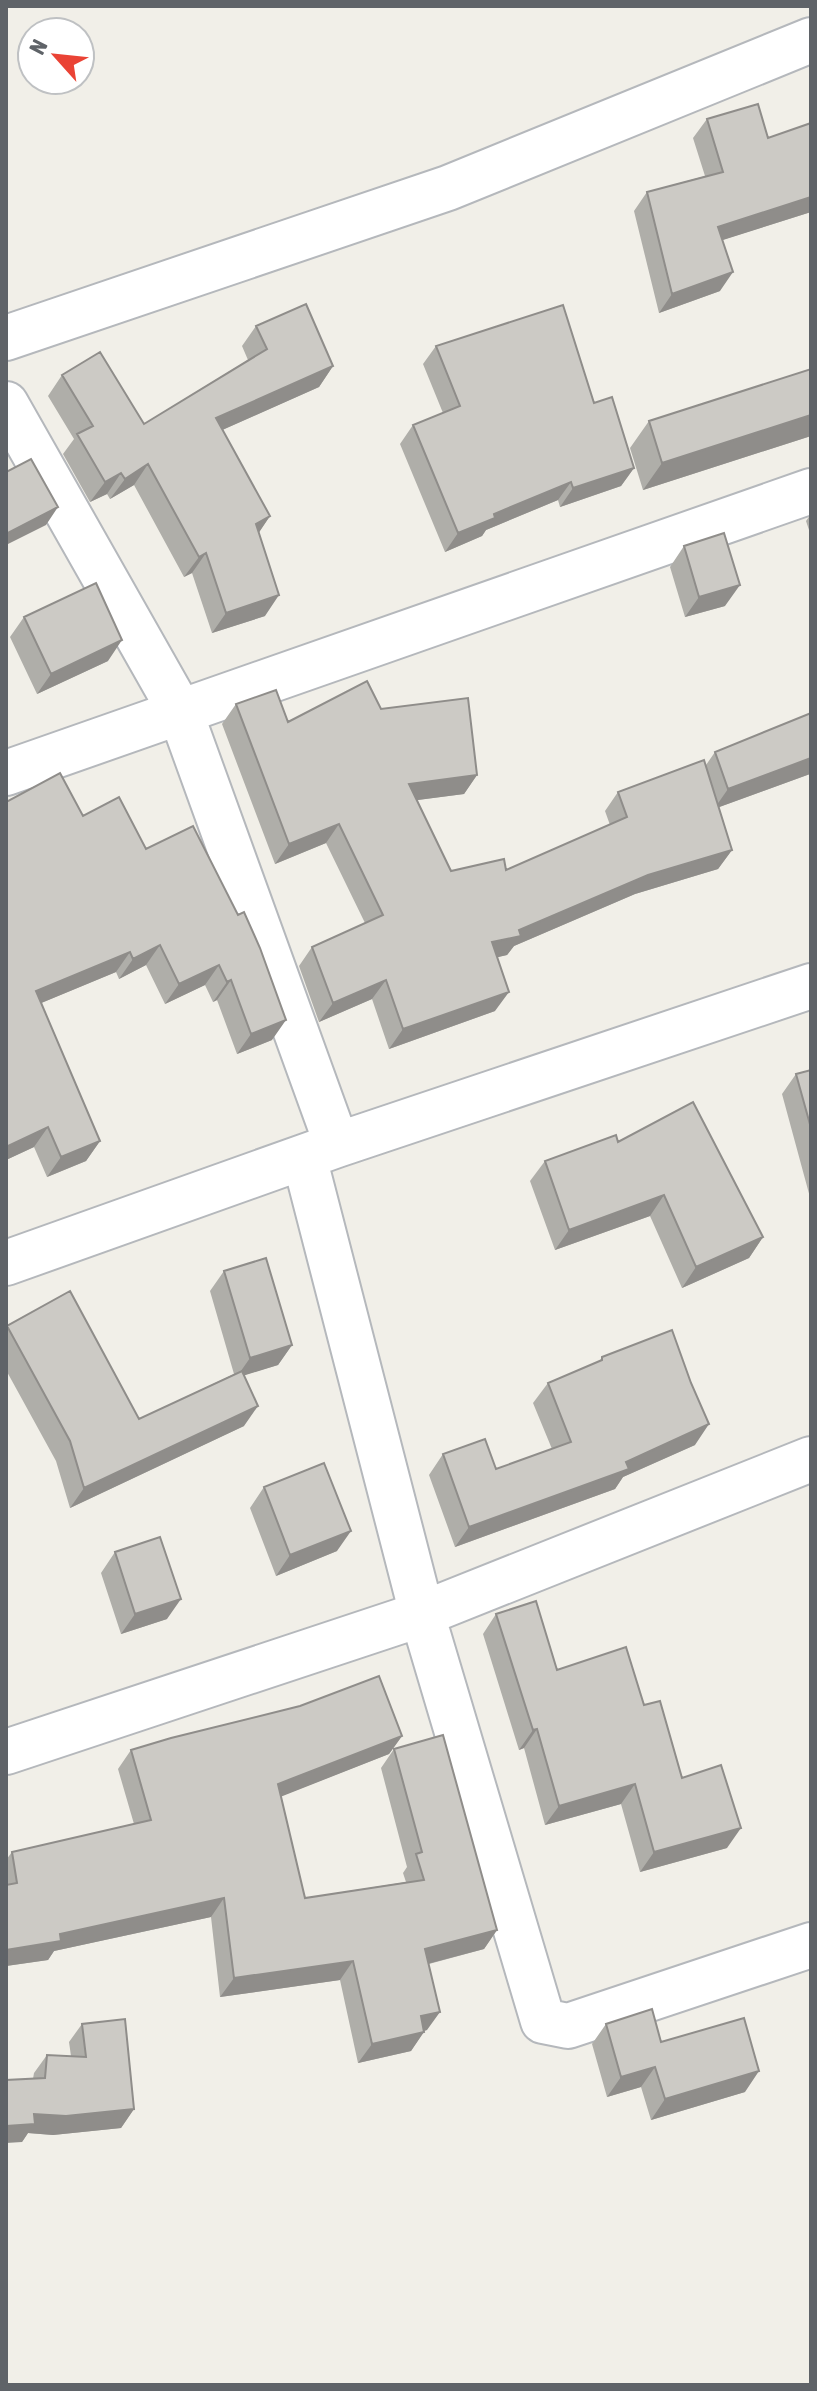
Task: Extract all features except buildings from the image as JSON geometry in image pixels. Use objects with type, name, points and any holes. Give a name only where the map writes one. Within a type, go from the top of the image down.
[{"type":"street","points":[[6,338],[448,188],[811,40]]},
{"type":"street","points":[[6,404],[180,711],[321,1151],[422,1614],[543,2021],[568,2026],[811,1945]]},
{"type":"street","points":[[6,773],[811,491]]},
{"type":"street","points":[[6,1263],[321,1151],[811,986]]},
{"type":"street","points":[[6,1752],[422,1614],[811,1459]]}]
